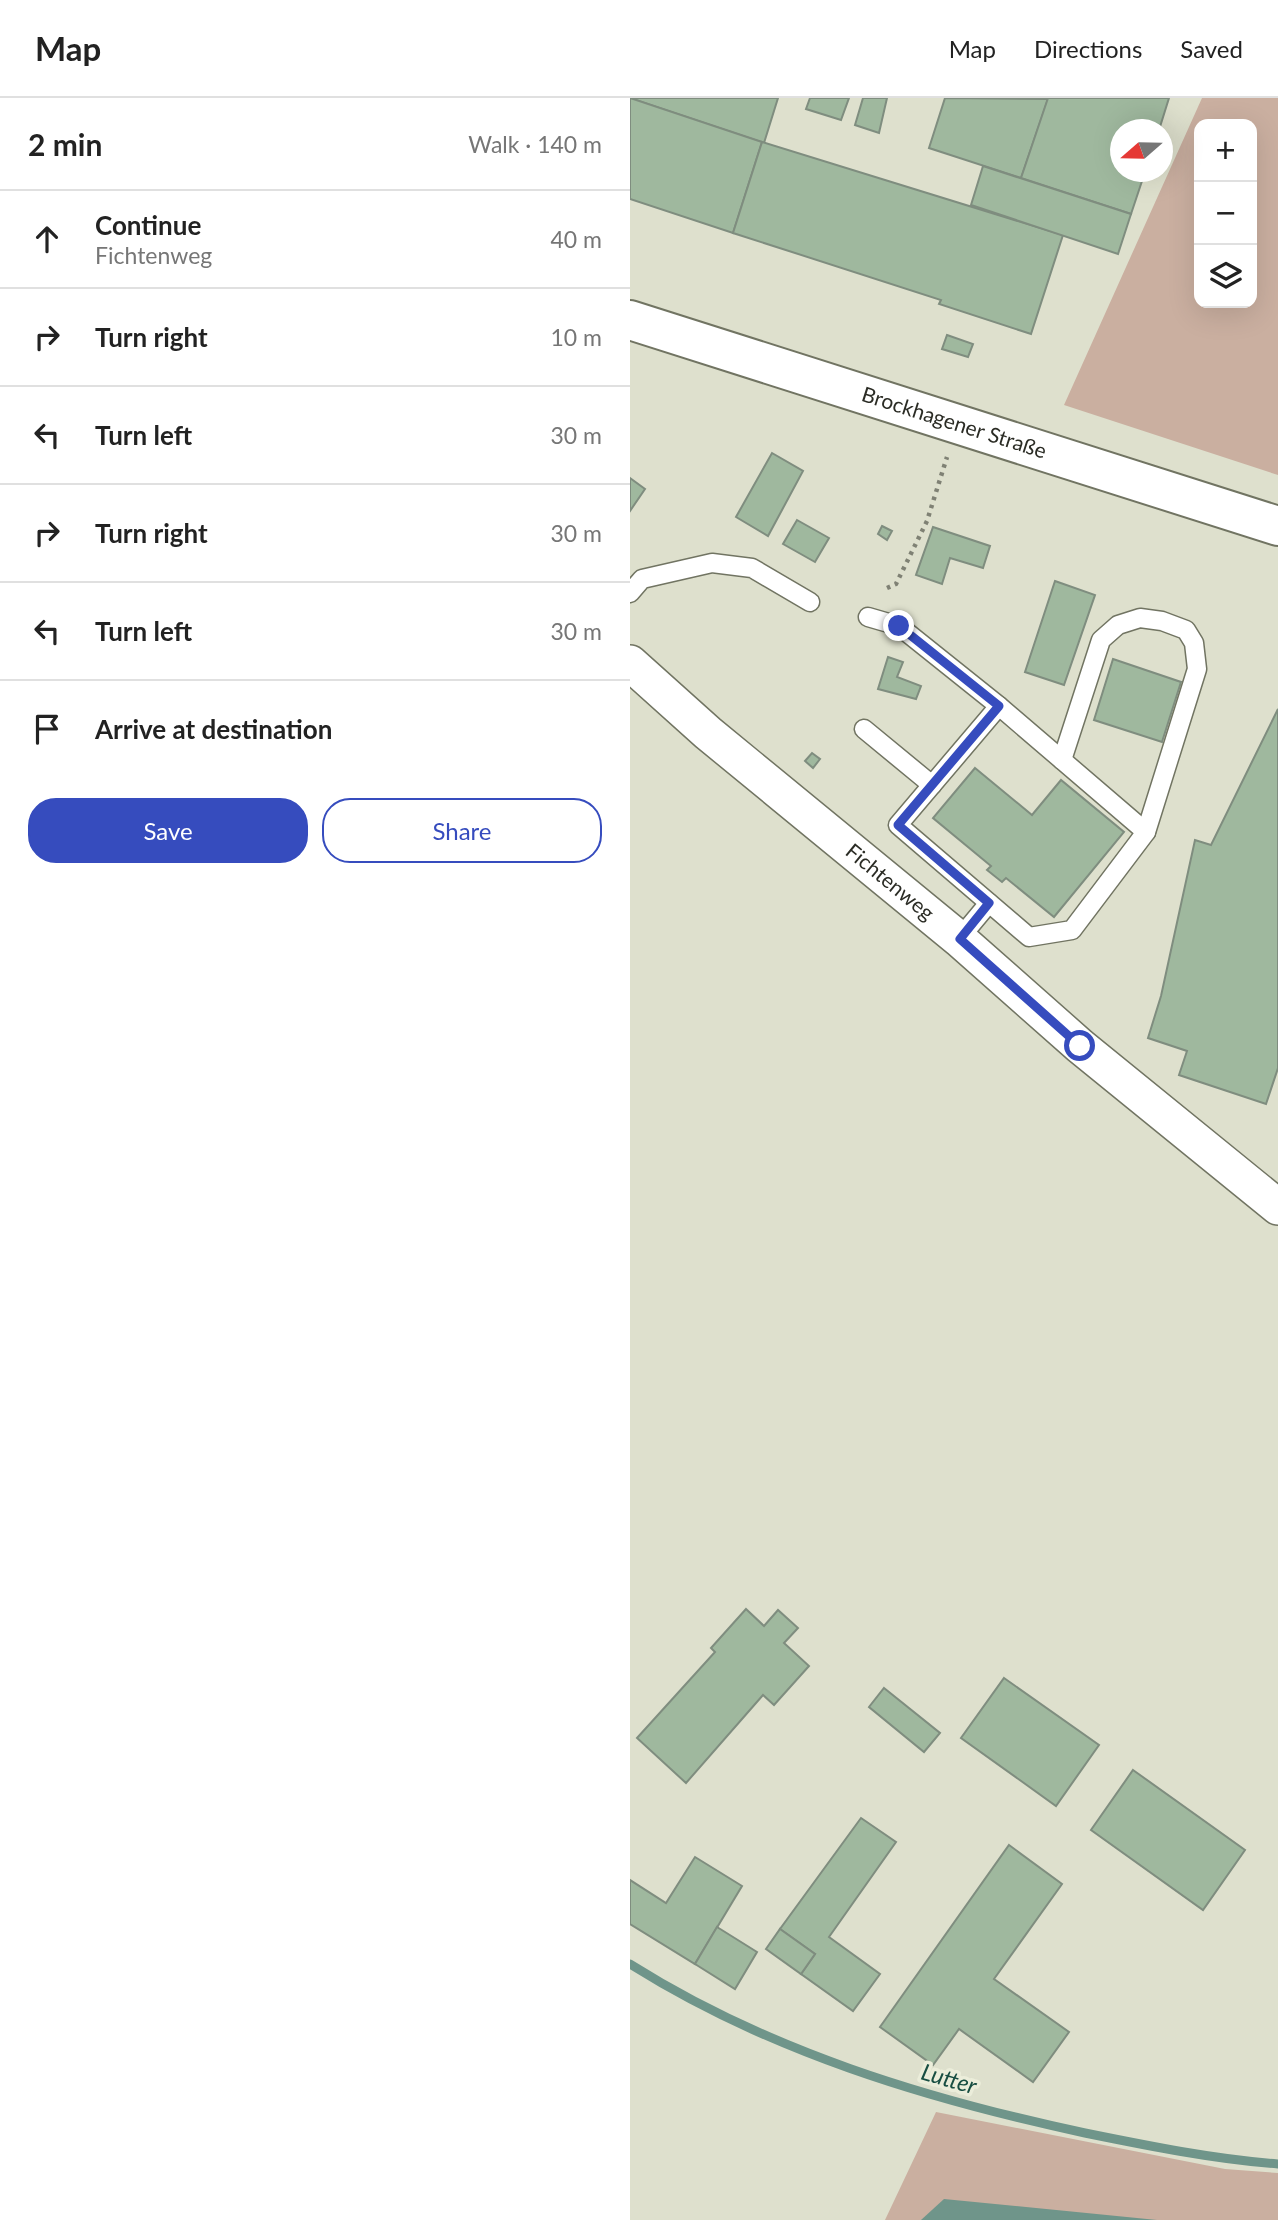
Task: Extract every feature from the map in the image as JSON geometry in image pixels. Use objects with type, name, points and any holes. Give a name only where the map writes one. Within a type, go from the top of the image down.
[{"type":"main road","name":"Brockhagener Straße","points":[[630,320],[1278,526]]},
{"type":"street","name":"Fichtenweg","points":[[630,663],[708,733],[960,939],[1080,1046],[1278,1207]]},
{"type":"lane","points":[[630,593],[642,579],[712,563],[752,568],[810,602]]},
{"type":"lane","points":[[868,617],[899,626],[999,706],[1146,832]]},
{"type":"lane","points":[[999,706],[898,825],[1029,937],[1072,930],[1146,832],[1197,669],[1194,643],[1186,629],[1162,621],[1140,618],[1118,625],[1101,640],[1062,760]]},
{"type":"lane","points":[[864,729],[932,785]]},
{"type":"lane","points":[[960,939],[989,903]]},
{"type":"path","points":[[887,588],[896,584],[927,521],[949,451]]},
{"type":"shaded area","points":[[1202,98],[1278,98],[1278,475],[1064,405],[1164,182],[1173,182],[1173,163]]},
{"type":"shaded area","points":[[936,2112],[1225,2169],[1278,2173],[1278,2220],[885,2220]]},
{"type":"water","points":[[944,2199],[1157,2220],[921,2220]]},
{"type":"building","points":[[630,98],[778,98],[764,143]]},
{"type":"building","points":[[630,98],[762,142],[733,233],[630,199]]},
{"type":"building","points":[[810,98],[849,98],[841,120],[806,109]]},
{"type":"building","points":[[863,98],[887,98],[879,133],[855,125]]},
{"type":"building","points":[[945,98],[1048,99],[1021,178],[929,148]]},
{"type":"building","points":[[1048,98],[1169,98],[1162,119],[1110,119],[1110,182],[1142,182],[1131,214],[1021,178]]},
{"type":"building","points":[[762,142],[1063,235],[1031,334],[939,304],[941,300],[733,233]]},
{"type":"building","points":[[983,166],[1131,214],[1118,254],[971,205]]},
{"type":"building","points":[[947,335],[973,344],[968,357],[942,349]]},
{"type":"building","points":[[772,453],[803,471],[768,536],[736,517]]},
{"type":"building","points":[[630,478],[645,489],[630,511]]},
{"type":"building","points":[[797,520],[829,538],[815,562],[783,544]]},
{"type":"building","points":[[882,526],[892,531],[887,540],[878,534]]},
{"type":"building","points":[[933,527],[990,546],[983,568],[950,558],[942,584],[916,575]]},
{"type":"building","points":[[1055,581],[1095,595],[1064,685],[1025,672]]},
{"type":"building","points":[[888,657],[903,662],[897,677],[921,686],[916,699],[878,689]]},
{"type":"building","points":[[1113,659],[1181,682],[1162,742],[1094,720]]},
{"type":"building","points":[[1278,709],[1278,1068],[1266,1104],[1179,1075],[1187,1051],[1148,1038],[1161,996],[1195,840],[1211,845]]},
{"type":"building","points":[[812,753],[820,759],[813,768],[805,761]]},
{"type":"building","points":[[975,768],[1032,815],[1061,780],[1124,832],[1054,917],[1006,878],[1002,882],[987,870],[991,866],[933,818]]},
{"type":"building","points":[[746,1609],[764,1626],[778,1610],[798,1628],[784,1643],[809,1666],[774,1705],[763,1695],[686,1783],[637,1738],[715,1652],[711,1648]]},
{"type":"building","points":[[1004,1678],[1099,1745],[1056,1806],[961,1738]]},
{"type":"building","points":[[884,1688],[940,1733],[924,1752],[869,1707]]},
{"type":"building","points":[[1133,1770],[1245,1850],[1203,1910],[1091,1830]]},
{"type":"building","points":[[861,1818],[896,1842],[829,1937],[880,1974],[853,2011],[801,1974],[815,1954],[780,1929]]},
{"type":"building","points":[[1009,1845],[1062,1884],[994,1979],[1069,2032],[1033,2082],[959,2029],[933,2065],[880,2027]]},
{"type":"building","points":[[695,1857],[742,1886],[695,1964],[630,1924],[630,1880],[666,1903]]},
{"type":"building","points":[[717,1927],[757,1952],[735,1989],[695,1964]]},
{"type":"building","points":[[780,1929],[815,1954],[801,1974],[766,1949]]},
{"type":"waterway","name":"Lutter","points":[[630,1964],[683,1995],[793,2047],[908,2088],[1025,2120],[1085,2133],[1205,2155],[1278,2164]]},
{"type":"route","points":[[899,626],[999,706],[898,825],[989,903],[960,939],[1080,1046]]}]
